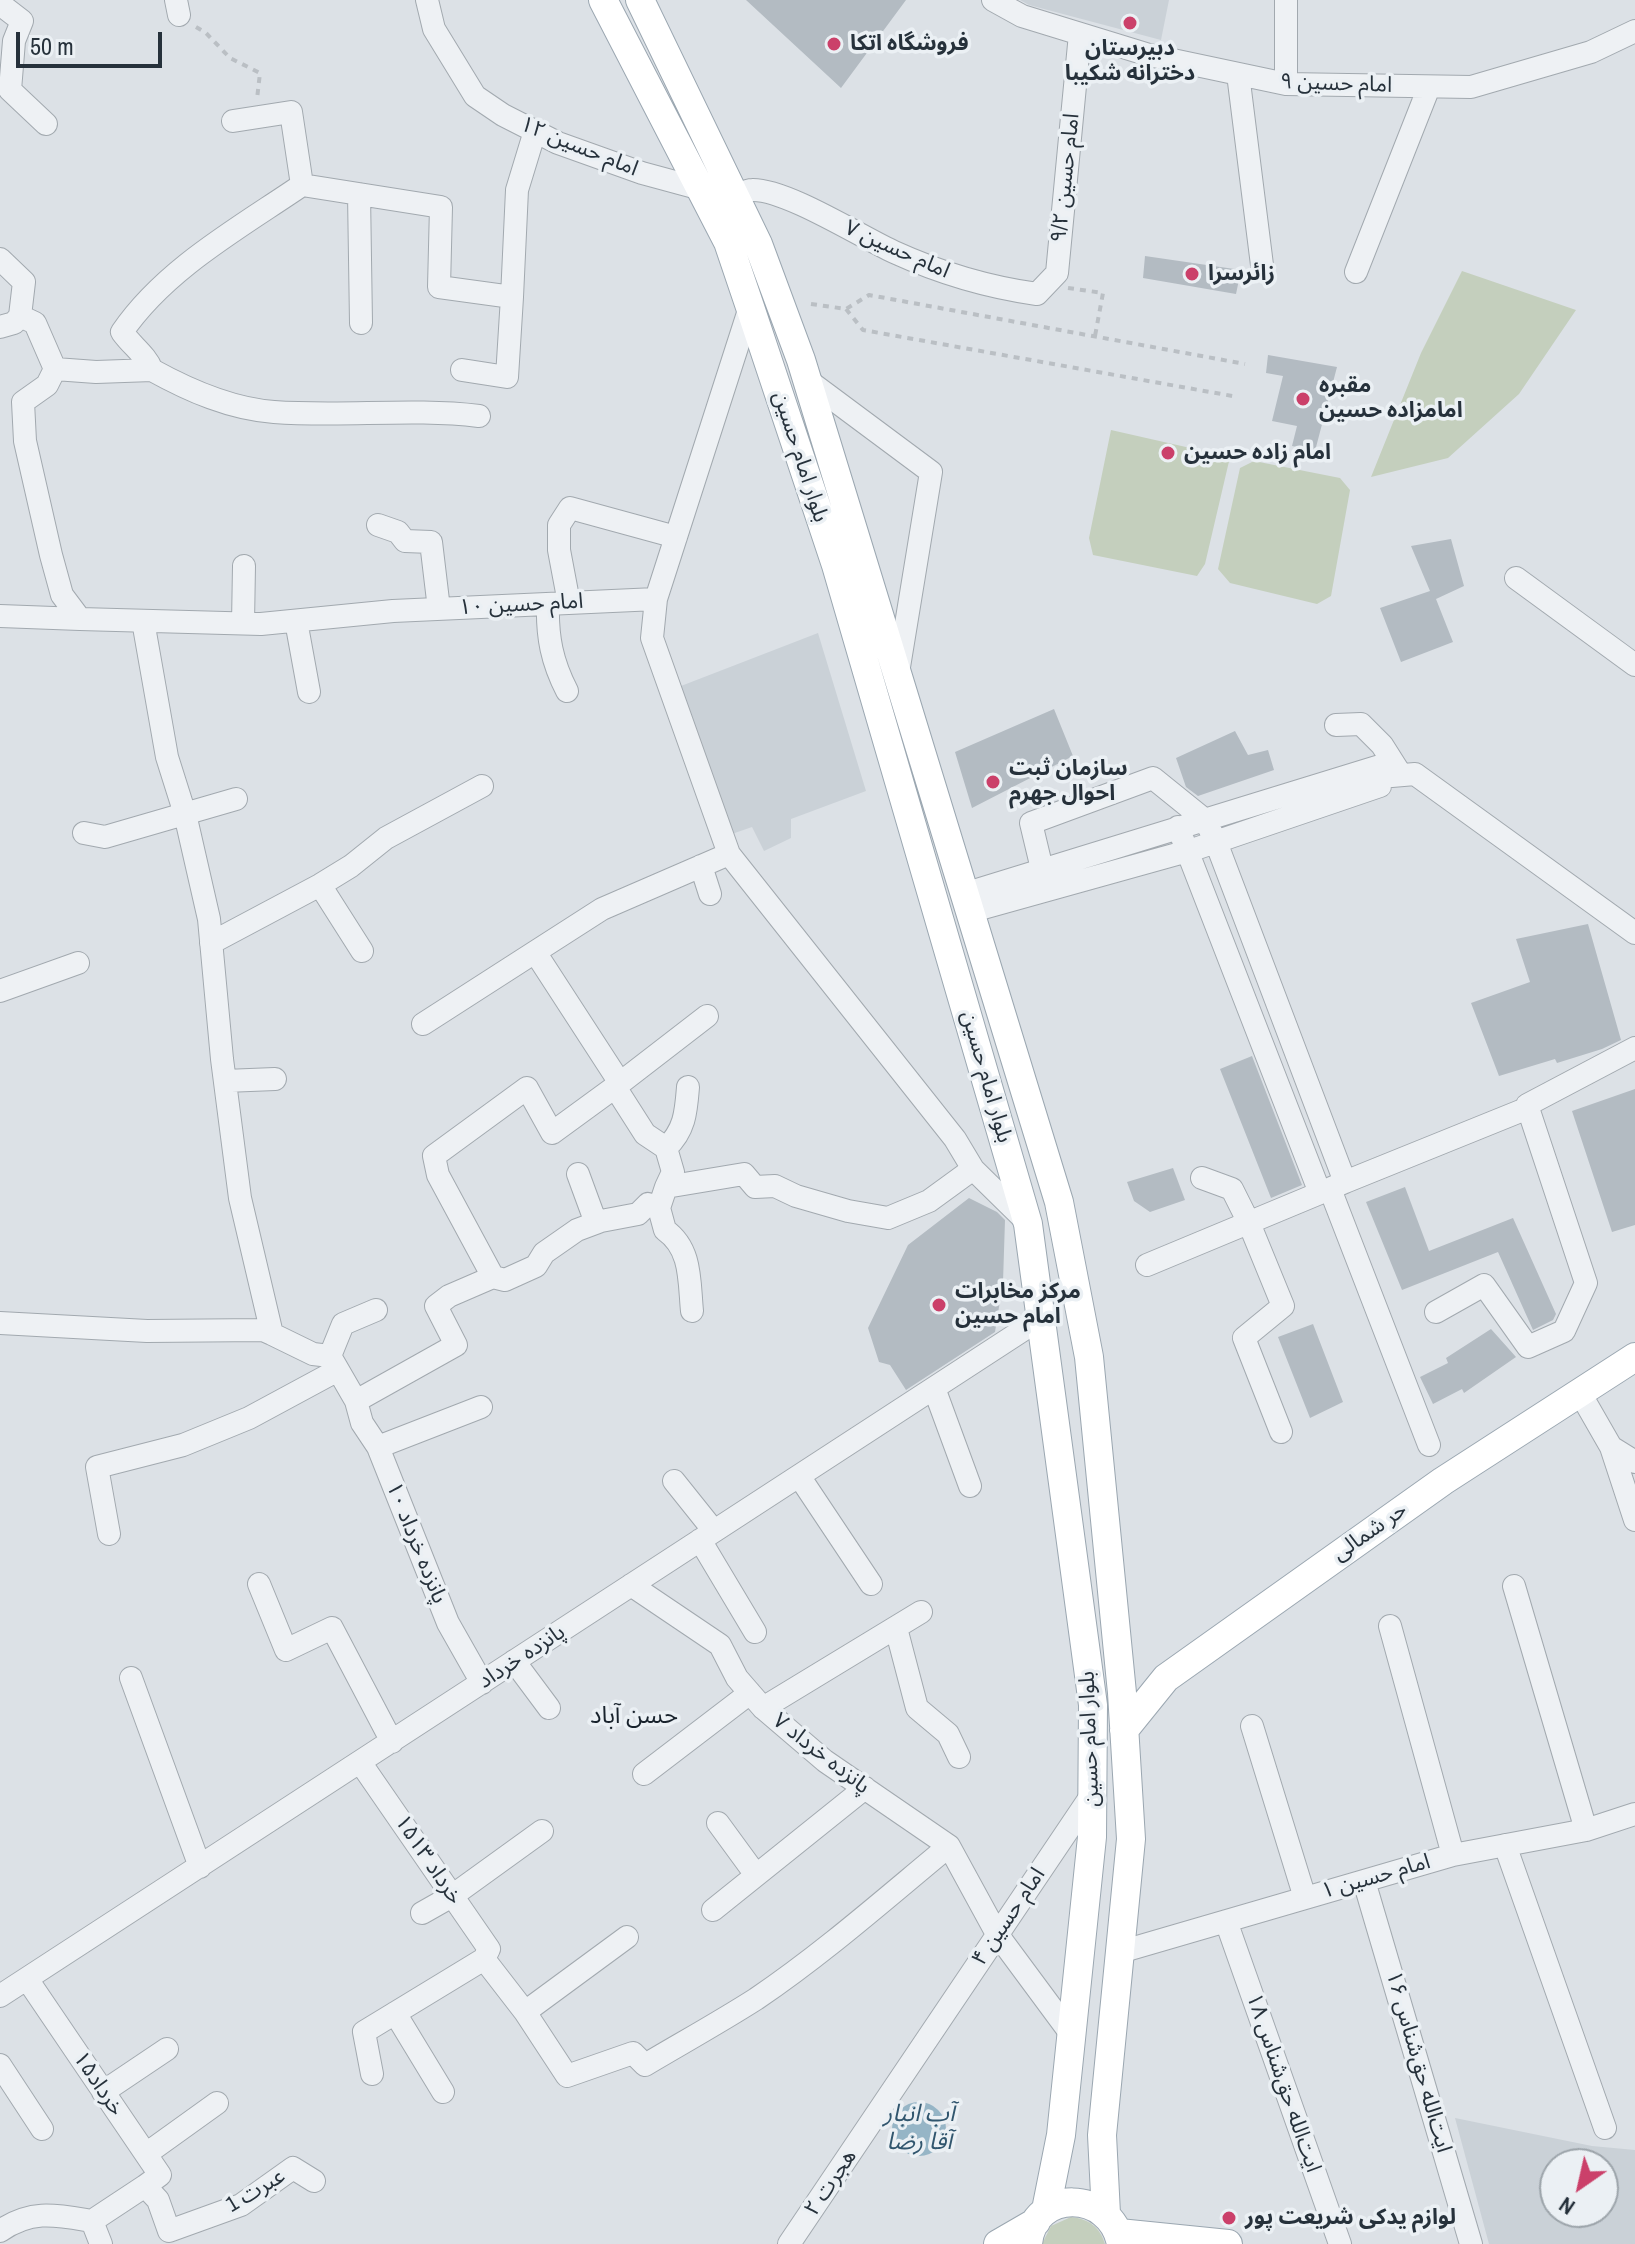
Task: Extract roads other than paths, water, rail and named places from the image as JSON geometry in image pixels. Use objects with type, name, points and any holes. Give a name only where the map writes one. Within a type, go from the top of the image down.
[{"type":"main road","name":"بلوار امام حسین","points":[[603,0],[728,242],[860,603],[897,680],[1059,1202],[1089,1357],[1124,1730],[1131,1839],[1102,2135],[1115,2230]]},
{"type":"main road","name":"بلوار امام حسین","points":[[640,0],[758,244],[806,379],[860,603],[1028,1224],[1043,1317],[1045,1358],[1093,1705],[1092,1837],[1061,2135],[1037,2225]]},
{"type":"main road","name":"حر شمالی","points":[[1124,1730],[1166,1678],[1443,1481],[1635,1357]]},
{"type":"main road","points":[[998,2244],[1037,2225],[1061,2203],[1077,2201],[1092,2205],[1115,2230],[1228,2244]]},
{"type":"street","name":"امام حسین ۱۲","points":[[428,0],[434,29],[475,96],[503,115],[558,143],[642,173],[701,189]]},
{"type":"street","name":"امام حسین ۹","points":[[993,0],[1022,16],[1149,55],[1286,84],[1471,87],[1591,52],[1635,31]]},
{"type":"street","points":[[1286,0],[1286,84]]},
{"type":"street","points":[[0,4],[22,21],[14,41],[10,90],[46,124]]},
{"type":"street","name":"امام حسین ۹/۲","points":[[1051,279],[1080,34]]},
{"type":"street","points":[[1238,74],[1262,265]]},
{"type":"street","points":[[1356,272],[1429,87]]},
{"type":"street","points":[[244,119],[291,112],[302,185]]},
{"type":"street","points":[[462,370],[507,377],[517,190],[535,131]]},
{"type":"street","points":[[152,370],[148,358],[133,347],[122,332],[135,314],[175,275],[302,185],[441,207],[439,287],[512,297]]},
{"type":"street","name":"امام حسین ۷","points":[[735,196],[751,190],[784,198],[894,252],[990,288],[1037,294],[1051,279]]},
{"type":"street","points":[[359,194],[361,323]]},
{"type":"street","points":[[0,259],[24,282],[20,316],[14,323],[0,327]]},
{"type":"street","points":[[750,307],[656,599],[652,638],[729,854],[955,1139],[973,1169],[1028,1224]]},
{"type":"street","points":[[20,316],[35,323],[55,369]]},
{"type":"street","points":[[55,369],[96,372],[152,370],[180,386],[222,402],[273,412],[447,412],[479,416]]},
{"type":"street","points":[[55,369],[47,385],[23,402],[25,441],[62,595],[80,619]]},
{"type":"street","points":[[806,379],[931,472],[897,680]]},
{"type":"street","points":[[567,691],[553,664],[547,632],[558,603],[559,525],[570,508],[676,537]]},
{"type":"street","points":[[378,525],[398,532],[405,541],[431,542],[439,609]]},
{"type":"street","points":[[243,623],[244,566]]},
{"type":"street","points":[[1516,578],[1635,665]]},
{"type":"street","name":"امام حسین ۱۰","points":[[0,616],[243,623],[439,609],[656,599]]},
{"type":"street","points":[[143,621],[167,757],[185,814],[209,919],[240,1198],[272,1334]]},
{"type":"street","points":[[296,621],[309,692]]},
{"type":"street","points":[[1336,725],[1361,724],[1382,745],[1390,776]]},
{"type":"street","points":[[1045,881],[1178,827],[1380,766],[1390,776]]},
{"type":"street","points":[[966,903],[1045,881],[1188,851],[1380,786],[1390,776],[1415,774],[1635,933]]},
{"type":"street","points":[[1045,881],[1031,823],[1153,778],[1205,820],[1216,842],[1332,1188],[1429,1445]]},
{"type":"street","points":[[211,943],[320,885],[351,866],[386,838],[482,786]]},
{"type":"street","points":[[84,833],[105,837],[236,799]]},
{"type":"street","points":[[1178,827],[1332,1188]]},
{"type":"street","points":[[423,1024],[602,909],[729,854]]},
{"type":"street","points":[[701,866],[710,894]]},
{"type":"street","points":[[320,885],[362,951]]},
{"type":"street","points":[[535,952],[645,1134],[666,1148],[673,1172],[662,1197],[665,1230],[676,1237],[684,1251],[692,1311]]},
{"type":"street","points":[[0,991],[78,963]]},
{"type":"street","points":[[493,1277],[438,1175],[434,1156],[527,1088],[552,1133],[707,1016]]},
{"type":"street","points":[[1436,1312],[1484,1285],[1528,1347],[1564,1331],[1586,1283],[1527,1105],[1635,1048]]},
{"type":"street","points":[[225,1081],[275,1079]]},
{"type":"street","points":[[666,1148],[679,1136],[684,1123],[688,1087]]},
{"type":"street","points":[[1147,1265],[1528,1108]]},
{"type":"street","points":[[356,1401],[456,1345],[436,1306],[449,1296],[493,1277],[505,1280],[536,1266],[544,1253],[577,1230],[638,1214],[662,1197],[744,1174],[755,1187],[775,1186],[796,1196],[848,1211],[888,1218],[929,1201],[973,1169]]},
{"type":"street","points":[[578,1174],[596,1223]]},
{"type":"street","points":[[1202,1178],[1232,1189],[1283,1306],[1244,1338],[1281,1432]]},
{"type":"street","points":[[109,1534],[97,1467],[183,1445],[249,1418],[334,1363],[343,1324],[376,1310]]},
{"type":"street","name":"پانزده خرداد","points":[[0,1996],[1043,1317]]},
{"type":"street","points":[[0,1323],[147,1331],[263,1330],[334,1363]]},
{"type":"street","name":"پانزده خرداد ۱۰","points":[[334,1363],[356,1401],[362,1423],[378,1447],[448,1623],[482,1683]]},
{"type":"street","points":[[934,1388],[970,1486]]},
{"type":"street","points":[[1580,1393],[1611,1447],[1635,1520]]},
{"type":"street","points":[[378,1447],[481,1407]]},
{"type":"street","points":[[1611,1447],[1635,1462]]},
{"type":"street","points":[[799,1476],[871,1584]]},
{"type":"street","points":[[674,1481],[707,1536],[755,1632]]},
{"type":"street","points":[[259,1584],[286,1650],[332,1628],[392,1742]]},
{"type":"street","name":"پانزده خرداد ۷","points":[[631,1585],[720,1645],[737,1678],[756,1701],[825,1761],[949,1846],[997,1934],[1071,2034]]},
{"type":"street","points":[[1514,1586],[1586,1830]]},
{"type":"street","points":[[644,1774],[756,1701],[921,1612]]},
{"type":"street","points":[[1390,1626],[1453,1855]]},
{"type":"street","points":[[896,1628],[917,1708],[948,1734],[959,1757]]},
{"type":"street","points":[[514,1661],[549,1708]]},
{"type":"street","points":[[131,1678],[200,1867]]},
{"type":"street","points":[[1252,1726],[1305,1898]]},
{"type":"street","name":"۱۵خرداد ۱۳","points":[[360,1762],[489,1949],[484,1959]]},
{"type":"street","points":[[713,1910],[865,1788]]},
{"type":"street","name":"امام حسین ۴","points":[[927,2043],[1093,1793]]},
{"type":"street","name":"امام حسین ۱","points":[[1120,1952],[1453,1855],[1586,1830],[1635,1814]]},
{"type":"street","points":[[718,1823],[756,1875]]},
{"type":"street","points":[[422,1913],[452,1896],[542,1831]]},
{"type":"street","points":[[1505,1845],[1605,2128]]},
{"type":"street","points":[[372,2074],[364,2032],[484,1959],[525,2012],[567,2076],[633,2053],[645,2065],[755,2000],[814,1957],[949,1846]]},
{"type":"street","name":"ایت‌الله حق‌شناس ۱۶","points":[[1364,1881],[1471,2244]]},
{"type":"street","name":"ایت‌الله حق‌شناس ۱۸","points":[[1226,1921],[1340,2244]]},
{"type":"street","points":[[525,2012],[627,1937]]},
{"type":"street","name":"۱۵خرداد","points":[[27,1979],[146,2154]]},
{"type":"street","points":[[395,2013],[443,2092]]},
{"type":"street","name":"هجرت ۲","points":[[789,2244],[927,2043]]},
{"type":"street","points":[[103,2092],[167,2049]]},
{"type":"street","points":[[0,2065],[42,2129]]},
{"type":"street","points":[[0,2231],[17,2219],[48,2214],[92,2221],[160,2175],[146,2154],[217,2103]]},
{"type":"street","name":"عبرت 1","points":[[145,2186],[158,2200],[169,2231],[241,2205],[293,2168],[314,2181]]},
{"type":"street","points":[[92,2221],[101,2244]]},
{"type":"water","name":"آب انبار آقا رضا","points":[[919,2102],[938,2110],[946,2129],[938,2148],[919,2156],[900,2148],[892,2129],[900,2110]]},
{"type":"place","name":"دبیرستان دخترانه شکیبا","points":[[1130,23]]},
{"type":"place","name":"فروشگاه اتکا","points":[[834,44]]},
{"type":"place","name":"زائرسرا","points":[[1192,274]]},
{"type":"place","name":"مقبره امامزاده حسین","points":[[1303,399]]},
{"type":"place","name":"امام زاده حسین","points":[[1168,453]]},
{"type":"place","name":"سازمان ثبت احوال جهرم","points":[[993,782]]},
{"type":"place","name":"مرکز مخابرات امام حسین","points":[[939,1305]]},
{"type":"place","name":"لوازم یدکی شریعت پور","points":[[1229,2218]]},
{"type":"district","name":"حسن آباد","points":[[634,1717]]}]
